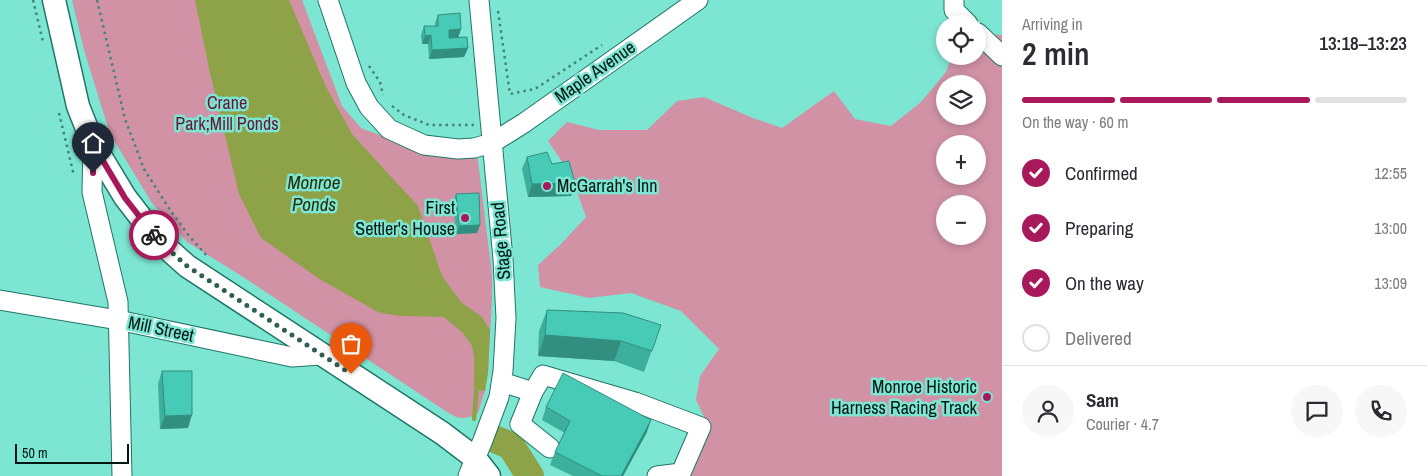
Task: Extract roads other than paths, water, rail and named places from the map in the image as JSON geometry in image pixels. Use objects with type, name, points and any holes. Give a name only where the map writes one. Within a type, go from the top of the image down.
[{"type":"main road","points":[[54,0],[78,106],[85,127],[125,198],[159,241],[187,266],[442,433],[472,467],[489,476]]},
{"type":"street","name":"Maple Avenue","points":[[328,0],[356,83],[369,107],[389,129],[424,145],[458,150],[492,143],[524,123],[698,0]]},
{"type":"street","name":"Stage Road","points":[[472,467],[499,397],[502,382],[506,318],[503,259],[479,0]]},
{"type":"street","points":[[954,0],[954,10],[959,15]]},
{"type":"street","points":[[986,41],[1002,56]]},
{"type":"street","points":[[93,144],[92,192],[118,302],[122,476]]},
{"type":"street","name":"Mill Street","points":[[0,300],[118,320],[292,357],[321,355]]},
{"type":"street","points":[[550,448],[520,424],[533,392],[543,376],[635,402],[701,427],[680,473],[657,476]]},
{"type":"street","points":[[502,382],[533,392]]},
{"type":"water","name":"Monroe Ponds","points":[[195,0],[289,0],[326,87],[352,134],[418,206],[442,276],[461,302],[482,317],[490,330],[488,373],[485,391],[475,390],[472,346],[463,333],[444,317],[401,316],[380,313],[321,280],[261,238],[239,194],[210,73]]},
{"type":"waterway","points":[[474,419],[477,384]]},
{"type":"waterway","points":[[497,440],[511,446],[530,476]]},
{"type":"place","name":"McGarrah's Inn","points":[[547,186]]},
{"type":"place","name":"First Settler's House","points":[[465,218]]},
{"type":"place","name":"Monroe Historic Harness Racing Track","points":[[987,397]]},
{"type":"park label","name":"Crane Park;Mill Ponds","points":[[227,113]]}]
